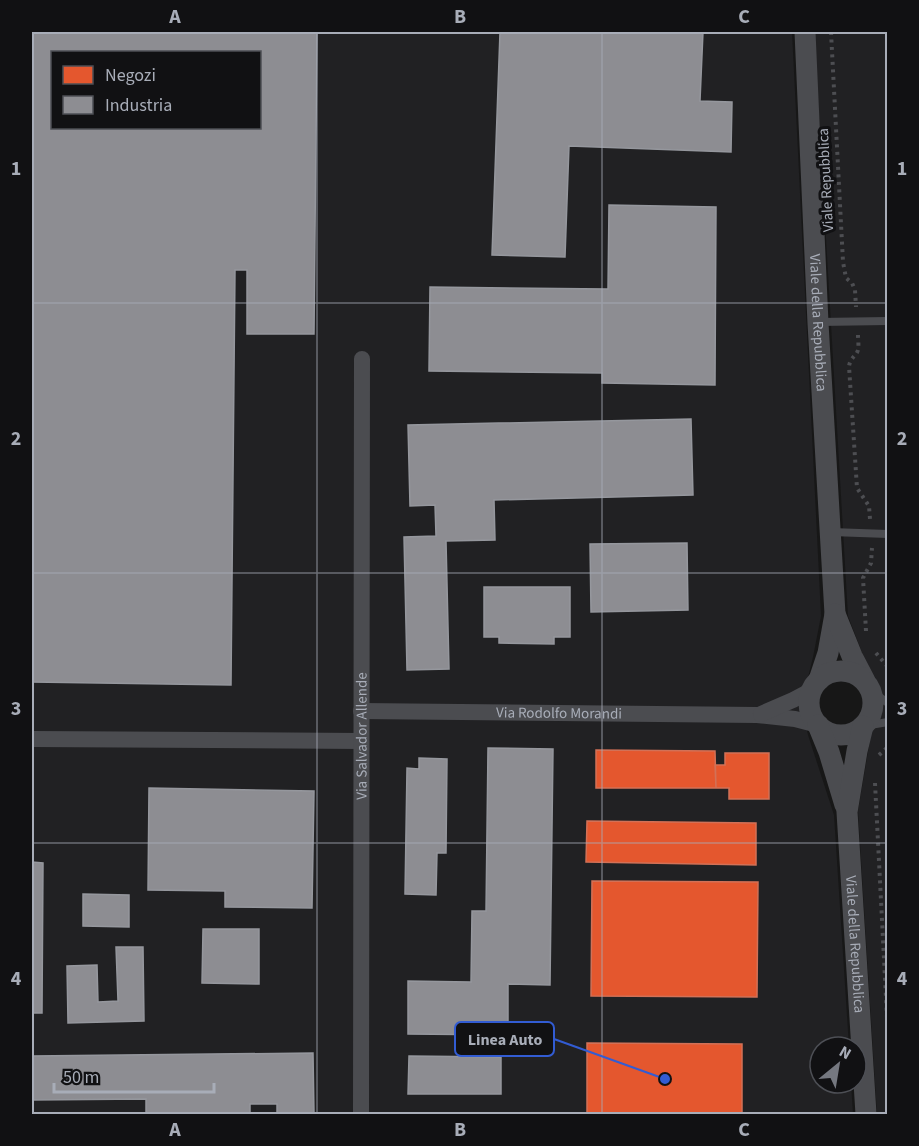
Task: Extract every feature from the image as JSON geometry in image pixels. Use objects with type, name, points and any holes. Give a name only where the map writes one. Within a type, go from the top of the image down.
[{"type":"street","name":"Viale della Repubblica","points":[[805,32],[818,322],[835,614],[828,653],[809,699],[813,717],[830,752],[847,812],[866,1114]]},
{"type":"street","name":"Via Salvador Allende","points":[[361,1114],[362,358]]},
{"type":"street","name":"Viale della Repubblica","points":[[835,614],[852,656],[874,692],[873,710],[870,719],[863,726],[857,752],[847,812]]},
{"type":"street","points":[[815,685],[828,674],[847,671],[857,675],[874,692]]},
{"type":"street","name":"Via Rodolfo Morandi","points":[[757,715],[793,700],[815,685]]},
{"type":"street","name":"Via Rodolfo Morandi","points":[[361,711],[757,715],[795,719],[818,725]]},
{"type":"street","points":[[818,725],[836,735],[846,735],[863,726]]},
{"type":"street","points":[[32,739],[361,741]]},
{"type":"lane","points":[[818,322],[888,321]]},
{"type":"lane","points":[[830,532],[888,534]]},
{"type":"lane","points":[[863,726],[888,722]]},
{"type":"path","name":"Viale Repubblica","points":[[831,32],[843,262],[846,278],[855,290],[857,322],[858,349],[851,358],[849,366],[858,488],[869,506],[872,555],[871,563],[863,578],[866,632],[869,640]]},
{"type":"path","points":[[871,647],[888,667]]},
{"type":"path","points":[[875,762],[888,747]]},
{"type":"path","points":[[874,779],[888,1037]]},
{"type":"shaded area","points":[[32,32],[792,32],[821,616],[801,706],[834,815],[848,1035],[808,1035],[808,1095],[852,1095],[853,1114],[32,1114]]},
{"type":"shaded area","points":[[814,32],[887,32],[887,1114],[877,1114],[858,811],[871,734],[880,709],[879,686],[868,668],[848,616]]},
{"type":"building: Negozi","points":[[596,750],[715,751],[716,788],[596,788]]},
{"type":"building: Negozi","points":[[725,753],[769,753],[769,799],[729,799],[729,788],[716,788],[715,765],[725,765]]},
{"type":"building: Negozi","points":[[587,821],[756,823],[756,865],[586,862]]},
{"type":"building: Negozi","points":[[592,881],[758,882],[757,997],[591,996]]},
{"type":"building: Negozi","points":[[587,1043],[742,1044],[742,1114],[587,1114]]},
{"type":"building: Industria","points":[[32,32],[317,32],[314,334],[247,334],[247,270],[235,270],[231,685],[32,682]]},
{"type":"building: Industria","points":[[500,32],[703,32],[700,101],[732,102],[731,152],[569,146],[565,257],[492,255]]},
{"type":"building: Industria","points":[[609,205],[716,207],[715,385],[602,383],[602,373],[429,371],[430,287],[608,289]]},
{"type":"building: Industria","points":[[691,419],[693,495],[494,500],[495,540],[446,541],[449,669],[407,670],[404,537],[436,536],[435,505],[410,506],[408,425]]},
{"type":"building: Industria","points":[[687,543],[688,610],[591,612],[590,544]]},
{"type":"building: Industria","points":[[484,587],[570,587],[570,637],[554,637],[554,644],[499,643],[499,637],[484,637]]},
{"type":"building: Industria","points":[[488,748],[553,749],[550,985],[508,984],[508,1035],[408,1034],[408,981],[471,982],[472,911],[486,911]]},
{"type":"building: Industria","points":[[419,758],[447,759],[446,853],[437,853],[436,895],[405,894],[407,768],[419,769]]},
{"type":"building: Industria","points":[[149,788],[314,791],[312,908],[225,907],[225,891],[148,890]]},
{"type":"building: Industria","points":[[32,862],[43,863],[42,1013],[32,1013]]},
{"type":"building: Industria","points":[[83,894],[129,895],[129,927],[83,926]]},
{"type":"building: Industria","points":[[203,929],[259,929],[259,984],[202,983]]},
{"type":"building: Industria","points":[[116,947],[143,947],[144,1021],[68,1023],[67,966],[97,965],[98,1002],[118,1001]]},
{"type":"building: Industria","points":[[313,1053],[314,1114],[277,1114],[277,1104],[250,1104],[250,1114],[146,1114],[146,1099],[32,1100],[32,1056]]},
{"type":"building: Industria","points":[[409,1056],[501,1057],[501,1094],[408,1094]]},
{"type":"place","name":"Linea Auto","points":[[665,1079]]}]
